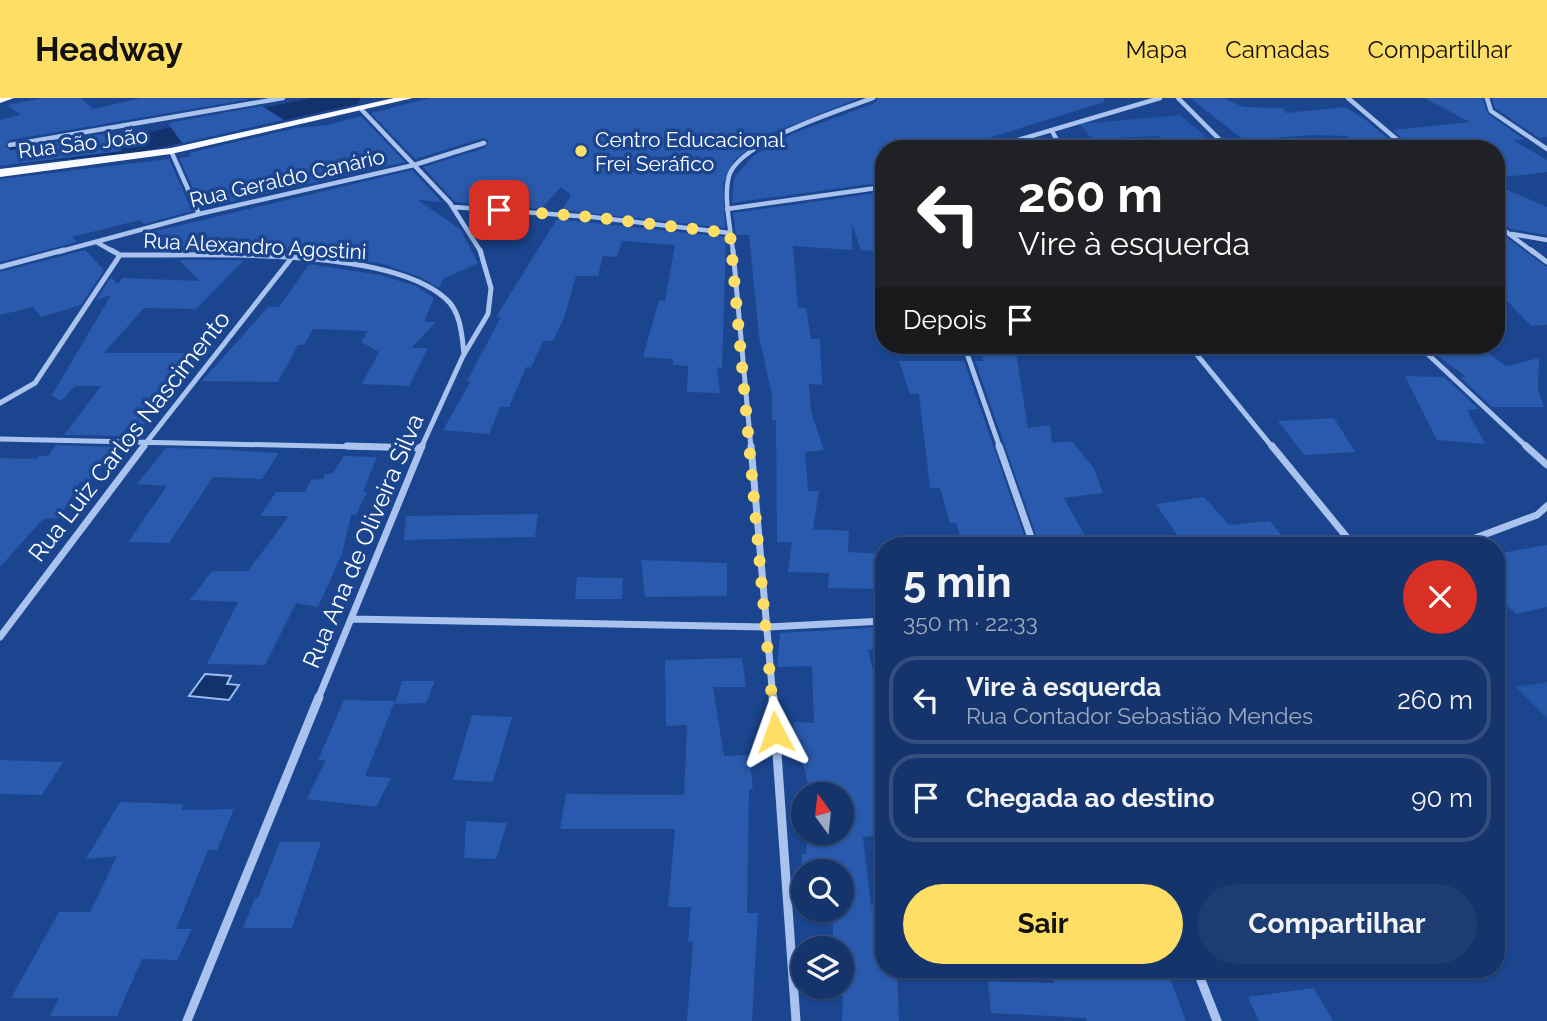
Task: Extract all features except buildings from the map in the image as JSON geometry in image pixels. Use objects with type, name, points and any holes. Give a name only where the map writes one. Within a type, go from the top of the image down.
[{"type":"highway","points":[[0,100],[9,98]]},
{"type":"highway","name":"Rua São João","points":[[0,173],[171,151],[408,98]]},
{"type":"street","points":[[9,145],[283,98]]},
{"type":"street","points":[[796,1021],[768,627],[727,209],[727,186],[735,163],[834,112],[873,98]]},
{"type":"street","points":[[1020,140],[1160,98]]},
{"type":"street","points":[[1178,98],[1220,140]]},
{"type":"street","points":[[1348,98],[1397,140]]},
{"type":"street","points":[[1487,98],[1492,111],[1547,149]]},
{"type":"street","name":"Rua Ana de Oliveira Silva","points":[[187,1021],[421,448],[464,355],[488,313],[492,287],[488,263],[478,240],[452,207],[361,109]]},
{"type":"street","points":[[1052,131],[1057,140]]},
{"type":"street","name":"Rua Geraldo Canário","points":[[0,267],[199,214],[414,165],[484,143]]},
{"type":"street","points":[[171,151],[199,214]]},
{"type":"street","points":[[727,209],[875,188]]},
{"type":"street","points":[[452,207],[592,217],[730,233]]},
{"type":"street","points":[[1505,230],[1547,262]]},
{"type":"street","points":[[1511,234],[1547,240]]},
{"type":"street","points":[[0,403],[35,383],[120,255],[98,243]]},
{"type":"street","name":"Rua Alexandro Agostini","points":[[120,255],[342,263],[400,273],[431,285],[449,300],[457,317],[464,355]]},
{"type":"street","name":"Rua Luiz Carlos Nascimento","points":[[0,637],[148,440],[290,260]]},
{"type":"street","points":[[967,354],[1031,537]]},
{"type":"street","points":[[1196,354],[1347,537]]},
{"type":"street","points":[[1428,354],[1547,465]]},
{"type":"street","points":[[0,439],[148,440],[421,448]]},
{"type":"street","points":[[1478,537],[1537,515],[1547,506]]},
{"type":"street","points":[[351,619],[768,627],[875,621]]},
{"type":"street","points":[[1199,978],[1217,1021]]},
{"type":"shaded area","points":[[1180,115],[1209,139],[1163,140],[1158,136],[1092,139],[1080,124]]},
{"type":"shaded area","points":[[205,674],[231,676],[227,684],[239,685],[229,700],[189,696]]},
{"type":"shaded area","points":[[1547,682],[1547,718],[1516,687]]},
{"type":"waterway","points":[[0,157],[140,143],[348,98]]},
{"type":"place","name":"Centro Educacional Frei Seráfico","points":[[581,151]]},
{"type":"route","points":[[499,210],[592,217],[730,233],[768,627],[775,732]]}]
